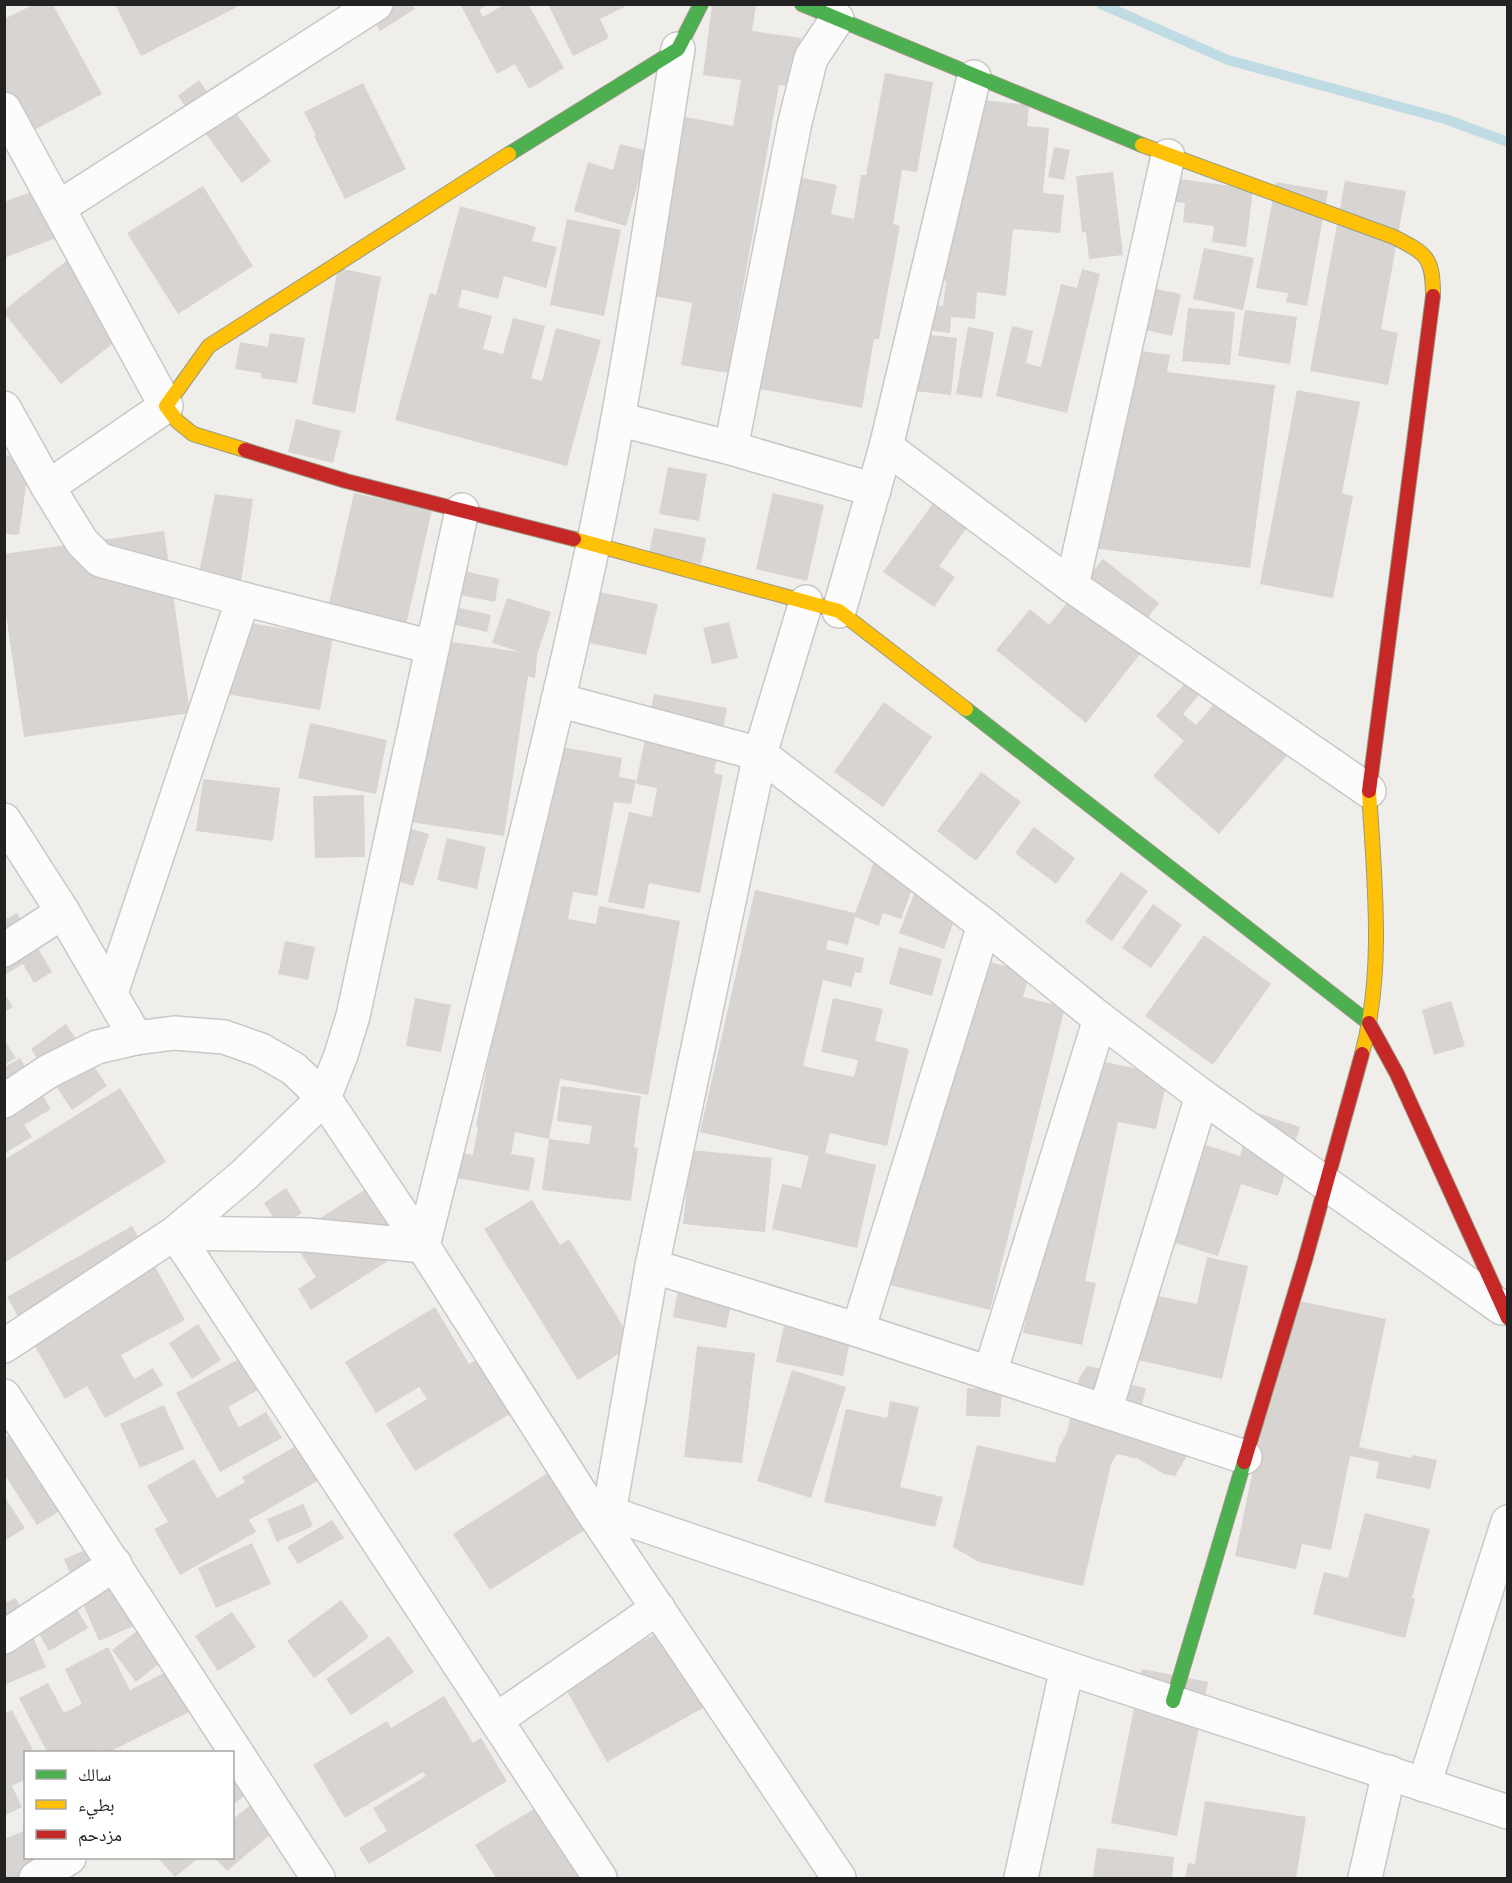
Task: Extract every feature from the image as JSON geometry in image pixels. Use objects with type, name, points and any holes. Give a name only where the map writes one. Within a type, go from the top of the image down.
[{"type":"street","points":[[58,208],[376,4]]},
{"type":"street","points":[[423,1246],[558,700],[593,544],[618,419],[678,49],[701,4]]},
{"type":"street","points":[[802,4],[1168,156],[1394,237],[1424,253],[1431,263],[1433,283],[1427,345],[1369,791],[1374,875],[1375,970],[1371,1024],[1305,1260],[1173,1701]]},
{"type":"street","points":[[730,448],[795,122],[811,58],[837,19]]},
{"type":"street","points":[[48,487],[166,405],[209,346],[436,199],[678,49]]},
{"type":"street","points":[[839,611],[886,447],[974,77]]},
{"type":"street","points":[[4,109],[166,405],[177,421],[193,434],[346,481],[593,544],[839,611],[1371,1024],[1397,1074],[1505,1313]]},
{"type":"street","points":[[1072,586],[1168,156]]},
{"type":"street","points":[[4,408],[82,542],[100,560],[432,647]]},
{"type":"street","points":[[618,419],[730,448],[874,490]]},
{"type":"street","points":[[886,447],[1072,586],[1369,791]]},
{"type":"street","points":[[4,1346],[175,1233],[244,1175],[324,1098],[353,1016],[462,510]]},
{"type":"street","points":[[111,993],[243,599]]},
{"type":"street","points":[[600,1510],[760,754],[806,602]]},
{"type":"street","points":[[558,700],[760,754],[984,925],[1100,1019],[1202,1096],[1326,1182],[1505,1313]]},
{"type":"street","points":[[4,820],[63,912],[136,1038]]},
{"type":"street","points":[[4,950],[63,912]]},
{"type":"street","points":[[858,1330],[984,925]]},
{"type":"street","points":[[990,1373],[1100,1019]]},
{"type":"street","points":[[4,1101],[49,1071],[98,1047],[136,1038],[174,1033],[224,1037],[261,1050],[294,1069],[324,1098],[600,1510],[658,1608],[839,1878]]},
{"type":"street","points":[[1105,1411],[1202,1096]]},
{"type":"street","points":[[175,1233],[307,1235],[423,1246]]},
{"type":"street","points":[[175,1233],[600,1878]]},
{"type":"street","points":[[652,1266],[858,1330],[1245,1457]]},
{"type":"street","points":[[4,1396],[116,1564],[232,1751]]},
{"type":"street","points":[[600,1510],[1067,1668],[1508,1812]]},
{"type":"street","points":[[1424,1785],[1508,1522]]},
{"type":"street","points":[[4,1637],[116,1564]]},
{"type":"street","points":[[496,1720],[658,1608]]},
{"type":"street","points":[[1021,1878],[1067,1668]]},
{"type":"street","points":[[234,1753],[318,1878]]},
{"type":"street","points":[[1365,1878],[1389,1772]]},
{"type":"building","points":[[115,4],[235,4],[237,7],[141,56]]},
{"type":"building","points":[[370,4],[412,4],[415,9],[380,31],[366,7]]},
{"type":"building","points":[[460,4],[488,4],[479,10],[483,17],[505,4],[528,4],[564,68],[529,89],[515,64],[497,74]]},
{"type":"building","points":[[548,4],[626,4],[626,6],[600,19],[609,38],[573,56]]},
{"type":"building","points":[[33,5],[53,5],[102,94],[4,146],[4,19]]},
{"type":"building","points":[[712,5],[756,5],[752,31],[801,38],[794,87],[779,85],[728,373],[681,365],[692,303],[654,296],[685,117],[733,126],[741,80],[703,75]]},
{"type":"building","points":[[885,73],[933,82],[917,172],[902,170],[893,224],[900,226],[879,339],[874,339],[862,408],[760,389],[798,177],[837,185],[831,214],[854,219],[861,175],[866,175]]},
{"type":"building","points":[[199,80],[214,101],[223,95],[271,161],[242,183],[178,96]]},
{"type":"building","points":[[363,83],[406,169],[345,199],[304,112]]},
{"type":"building","points":[[964,98],[1029,105],[1027,126],[1049,128],[1043,193],[1064,195],[1060,233],[1013,229],[1006,296],[977,292],[975,319],[951,317],[950,333],[925,330],[927,304],[943,306],[946,281],[933,280]]},
{"type":"building","points":[[620,144],[647,151],[626,226],[574,211],[588,162],[613,170]]},
{"type":"building","points":[[1054,147],[1070,150],[1064,180],[1048,177]]},
{"type":"building","points":[[1113,172],[1123,255],[1089,259],[1086,232],[1082,232],[1076,176]]},
{"type":"building","points":[[1172,178],[1253,189],[1246,247],[1212,242],[1214,226],[1183,222],[1185,203],[1169,201]]},
{"type":"building","points":[[1345,181],[1406,191],[1381,329],[1398,333],[1388,385],[1310,371]]},
{"type":"building","points":[[1276,182],[1328,191],[1307,306],[1286,302],[1288,293],[1256,288]]},
{"type":"building","points":[[203,186],[253,266],[178,314],[127,233]]},
{"type":"building","points":[[42,188],[61,236],[4,258],[4,202]]},
{"type":"building","points":[[460,206],[536,227],[532,241],[557,247],[546,288],[504,276],[498,299],[462,289],[458,307],[492,316],[483,349],[503,354],[513,318],[545,326],[531,378],[542,381],[556,328],[601,340],[567,466],[395,420],[430,293],[436,295]]},
{"type":"building","points":[[567,219],[621,230],[604,316],[550,305]]},
{"type":"building","points":[[1204,248],[1254,258],[1243,310],[1193,299]]},
{"type":"building","points":[[69,259],[139,323],[61,384],[4,313],[4,310]]},
{"type":"building","points":[[338,268],[381,277],[355,413],[312,404]]},
{"type":"building","points":[[1082,269],[1100,274],[1067,413],[996,396],[1012,326],[1033,331],[1026,363],[1041,367],[1061,284],[1077,288]]},
{"type":"building","points":[[1146,287],[1181,294],[1172,336],[1137,328]]},
{"type":"building","points":[[1188,308],[1235,312],[1230,365],[1182,361]]},
{"type":"building","points":[[1245,310],[1297,317],[1290,364],[1238,356]]},
{"type":"building","points":[[968,327],[994,332],[982,398],[956,394]]},
{"type":"building","points":[[270,333],[305,338],[297,383],[261,378],[261,373],[235,369],[240,342],[268,347]]},
{"type":"building","points":[[913,333],[957,338],[951,395],[906,390]]},
{"type":"building","points":[[1117,348],[1170,355],[1167,372],[1275,385],[1250,568],[1092,548]]},
{"type":"building","points":[[1297,390],[1360,402],[1342,493],[1353,496],[1333,598],[1260,584]]},
{"type":"building","points":[[296,419],[341,431],[333,463],[288,452]]},
{"type":"building","points":[[4,455],[30,459],[19,534],[13,535],[4,533]]},
{"type":"building","points":[[668,467],[707,474],[699,521],[659,514]]},
{"type":"building","points":[[953,476],[987,500],[939,566],[955,577],[934,607],[883,572]]},
{"type":"building","points":[[354,493],[432,510],[406,625],[328,608]]},
{"type":"building","points":[[773,493],[824,505],[807,581],[756,569]]},
{"type":"building","points":[[215,494],[253,499],[241,583],[199,573]]},
{"type":"building","points":[[654,528],[706,538],[701,564],[649,554]]},
{"type":"building","points":[[164,531],[190,713],[24,737],[4,601],[4,554]]},
{"type":"building","points":[[1103,559],[1159,603],[1146,620],[1159,630],[1086,723],[996,650],[1030,609],[1049,625]]},
{"type":"building","points":[[460,570],[499,579],[495,602],[455,594]]},
{"type":"building","points":[[590,590],[658,604],[646,655],[580,641]]},
{"type":"building","points":[[507,598],[551,612],[537,655],[535,678],[528,676],[504,836],[410,822],[438,640],[520,652],[492,643]]},
{"type":"building","points":[[451,606],[491,615],[487,632],[447,623]]},
{"type":"building","points":[[238,621],[333,637],[320,710],[226,694]]},
{"type":"building","points":[[729,622],[738,658],[712,664],[703,628]]},
{"type":"building","points":[[1201,665],[1214,677],[1183,714],[1196,725],[1229,687],[1296,745],[1219,834],[1153,776],[1184,741],[1156,716]]},
{"type":"building","points":[[654,694],[727,708],[714,773],[723,775],[700,893],[649,883],[644,909],[608,902],[629,812],[652,817],[657,788],[636,784]]},
{"type":"building","points":[[884,702],[932,737],[883,807],[834,772]]},
{"type":"building","points":[[310,723],[387,740],[376,794],[298,778]]},
{"type":"building","points":[[551,745],[622,758],[619,777],[636,780],[631,804],[614,802],[597,896],[573,892],[568,919],[596,924],[599,906],[680,921],[648,1095],[560,1079],[549,1139],[515,1132],[511,1154],[535,1158],[529,1191],[456,1178],[461,1153],[473,1155],[478,1127],[476,1127],[527,848]]},
{"type":"building","points":[[981,772],[1021,802],[976,861],[937,831]]},
{"type":"building","points":[[203,779],[280,788],[273,841],[196,831]]},
{"type":"building","points":[[364,795],[365,857],[315,858],[313,796]]},
{"type":"building","points":[[401,826],[429,834],[413,886],[385,877]]},
{"type":"building","points":[[1034,827],[1075,858],[1056,884],[1015,853]]},
{"type":"building","points":[[447,838],[486,847],[477,889],[437,880]]},
{"type":"building","points":[[881,843],[915,881],[901,919],[883,913],[879,926],[855,917],[848,945],[828,940],[826,949],[864,958],[861,973],[855,972],[851,987],[823,980],[803,1066],[854,1077],[858,1060],[821,1052],[833,998],[883,1009],[875,1041],[909,1049],[887,1146],[830,1133],[825,1153],[876,1165],[857,1248],[772,1229],[782,1184],[801,1188],[809,1156],[700,1132],[755,890],[855,913]]},
{"type":"building","points":[[1121,872],[1148,891],[1112,941],[1085,922]]},
{"type":"building","points":[[916,889],[960,904],[944,949],[899,933]]},
{"type":"building","points":[[1153,904],[1182,925],[1151,968],[1122,948]]},
{"type":"building","points":[[17,913],[52,972],[34,983],[23,964],[4,975],[4,920]]},
{"type":"building","points":[[1204,935],[1271,984],[1213,1065],[1145,1016]]},
{"type":"building","points":[[285,941],[315,947],[308,980],[278,974]]},
{"type":"building","points":[[899,947],[942,959],[932,996],[889,984]]},
{"type":"building","points":[[973,958],[1030,972],[1023,997],[1065,1007],[990,1310],[878,1282]]},
{"type":"building","points":[[4,993],[13,1007],[4,1012]]},
{"type":"building","points":[[415,998],[451,1005],[441,1052],[406,1046]]},
{"type":"building","points":[[1451,1001],[1465,1046],[1434,1055],[1422,1010]]},
{"type":"building","points":[[66,1024],[107,1086],[72,1110],[31,1049]]},
{"type":"building","points":[[4,1039],[16,1058],[4,1065]]},
{"type":"building","points":[[1081,1057],[1168,1075],[1156,1129],[1118,1122],[1085,1281],[1096,1283],[1082,1345],[1023,1333]]},
{"type":"building","points":[[20,1058],[51,1109],[24,1125],[32,1137],[5,1153],[5,1067]]},
{"type":"building","points":[[561,1086],[641,1096],[634,1147],[638,1148],[631,1201],[542,1190],[549,1139],[589,1144],[592,1126],[557,1121]]},
{"type":"building","points":[[120,1088],[166,1162],[4,1263],[4,1160]]},
{"type":"building","points":[[1254,1112],[1300,1127],[1278,1196],[1241,1184],[1218,1256],[1162,1239],[1193,1141],[1240,1156]]},
{"type":"building","points":[[691,1150],[772,1158],[765,1232],[683,1224]]},
{"type":"building","points":[[286,1188],[302,1213],[280,1227],[264,1203]]},
{"type":"building","points":[[366,1189],[405,1250],[311,1310],[298,1289],[316,1277],[290,1237]]},
{"type":"building","points":[[532,1200],[560,1245],[569,1239],[634,1344],[578,1380],[484,1229]]},
{"type":"building","points":[[132,1226],[185,1320],[121,1355],[134,1379],[153,1368],[163,1385],[105,1418],[87,1386],[65,1399],[7,1297]]},
{"type":"building","points":[[1207,1257],[1248,1266],[1222,1379],[1124,1357],[1139,1292],[1197,1304]]},
{"type":"building","points":[[669,1278],[734,1291],[726,1328],[673,1317],[678,1290],[667,1288]]},
{"type":"building","points":[[1289,1299],[1386,1319],[1359,1447],[1411,1458],[1412,1455],[1437,1460],[1430,1489],[1376,1478],[1379,1462],[1350,1456],[1331,1550],[1302,1544],[1296,1569],[1235,1556]]},
{"type":"building","points":[[435,1307],[469,1364],[476,1360],[510,1414],[415,1471],[386,1424],[427,1399],[419,1387],[376,1413],[345,1362]]},
{"type":"building","points":[[787,1311],[853,1325],[843,1376],[776,1362]]},
{"type":"building","points":[[198,1324],[221,1360],[192,1379],[169,1343]]},
{"type":"building","points":[[697,1346],[755,1353],[742,1463],[684,1457]]},
{"type":"building","points":[[243,1357],[261,1388],[228,1407],[239,1427],[266,1412],[282,1438],[220,1472],[176,1393]]},
{"type":"building","points":[[1087,1366],[1102,1369],[1129,1384],[1146,1388],[1141,1409],[1189,1452],[1175,1476],[1164,1474],[1138,1459],[1117,1454],[1111,1464],[1083,1586],[979,1562],[953,1547],[977,1445],[1055,1463],[1059,1447],[1067,1432],[1079,1378]]},
{"type":"building","points":[[792,1370],[846,1387],[811,1498],[757,1481]]},
{"type":"building","points":[[967,1388],[1002,1389],[1000,1417],[966,1416]]},
{"type":"building","points":[[890,1401],[919,1407],[900,1487],[943,1497],[935,1527],[824,1502],[846,1409],[887,1418]]},
{"type":"building","points":[[164,1405],[184,1449],[140,1468],[120,1424]]},
{"type":"building","points":[[27,1424],[77,1500],[37,1525],[5,1475],[5,1438]]},
{"type":"building","points":[[308,1439],[328,1475],[249,1520],[256,1532],[180,1575],[154,1529],[168,1522],[147,1486],[194,1459],[217,1498],[245,1482],[242,1477]]},
{"type":"building","points":[[549,1472],[586,1529],[490,1590],[453,1534]]},
{"type":"building","points":[[4,1496],[25,1528],[4,1541]]},
{"type":"building","points":[[303,1504],[313,1526],[277,1542],[267,1519]]},
{"type":"building","points":[[1365,1513],[1430,1529],[1412,1598],[1415,1599],[1405,1638],[1313,1614],[1324,1572],[1348,1578]]},
{"type":"building","points":[[332,1520],[344,1538],[298,1564],[287,1547]]},
{"type":"building","points":[[102,1543],[136,1625],[99,1641],[64,1559]]},
{"type":"building","points":[[252,1543],[271,1584],[216,1608],[198,1568]]},
{"type":"building","points":[[63,1585],[88,1628],[49,1651],[24,1608]]},
{"type":"building","points":[[16,1598],[46,1667],[4,1685],[4,1603]]},
{"type":"building","points":[[341,1600],[369,1637],[314,1678],[287,1641]]},
{"type":"building","points":[[232,1612],[256,1647],[218,1671],[195,1636]]},
{"type":"building","points":[[152,1620],[176,1650],[136,1682],[112,1650]]},
{"type":"building","points":[[664,1629],[708,1705],[607,1762],[564,1686]]},
{"type":"building","points":[[389,1636],[414,1672],[351,1715],[326,1679]]},
{"type":"building","points":[[108,1647],[130,1690],[176,1667],[197,1708],[111,1751],[46,1751],[19,1698],[48,1683],[64,1713],[82,1704],[65,1669]]},
{"type":"building","points":[[1142,1669],[1208,1682],[1177,1836],[1111,1823]]},
{"type":"building","points":[[444,1696],[473,1743],[481,1738],[507,1781],[369,1864],[359,1848],[387,1831],[373,1808],[426,1776],[423,1772],[345,1818],[313,1765],[387,1721],[391,1728]]},
{"type":"building","points":[[12,1710],[33,1751],[24,1751],[24,1780],[12,1786],[22,1807],[4,1816],[4,1714]]},
{"type":"building","points":[[234,1757],[259,1784],[234,1804]]},
{"type":"building","points":[[261,1796],[284,1823],[227,1871],[216,1859],[234,1859],[234,1818]]},
{"type":"building","points":[[550,1799],[598,1878],[496,1878],[475,1845]]},
{"type":"building","points":[[1205,1801],[1306,1817],[1296,1878],[1185,1878],[1188,1863],[1195,1864]]},
{"type":"building","points":[[24,1831],[24,1859],[73,1859],[49,1878],[4,1878],[4,1839]]},
{"type":"building","points":[[1097,1848],[1174,1857],[1172,1878],[1093,1878]]},
{"type":"building","points":[[159,1859],[197,1859],[175,1877]]},
{"type":"waterway","points":[[1101,4],[1228,60],[1445,119],[1508,142]]},
{"type":"traffic: fast","points":[[509,154],[678,49],[701,4]]},
{"type":"traffic: fast","points":[[802,4],[1142,145]]},
{"type":"traffic: fast","points":[[966,709],[1369,1023]]},
{"type":"traffic: fast","points":[[1173,1701],[1244,1462]]},
{"type":"traffic: slow","points":[[1142,145],[1394,237],[1426,258],[1432,273],[1433,296]]},
{"type":"traffic: slow","points":[[245,450],[193,434],[177,421],[166,406],[209,346],[509,154]]},
{"type":"traffic: slow","points":[[574,539],[839,611],[966,709]]},
{"type":"traffic: slow","points":[[1362,1054],[1374,990],[1376,957],[1375,890],[1369,791]]},
{"type":"traffic: jam","points":[[1369,791],[1433,296]]},
{"type":"traffic: jam","points":[[245,450],[346,481],[574,539]]},
{"type":"traffic: jam","points":[[1369,1023],[1397,1074],[1508,1318]]},
{"type":"traffic: jam","points":[[1244,1462],[1305,1260],[1362,1054]]}]
